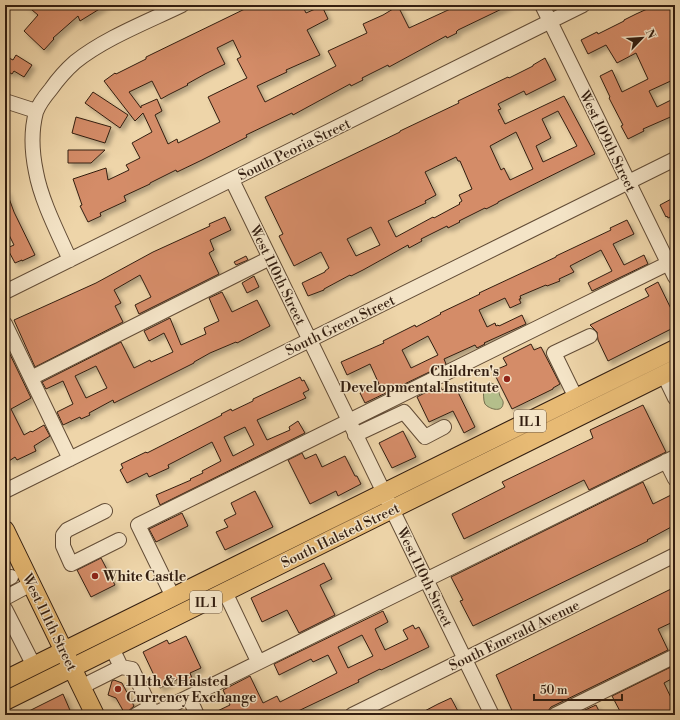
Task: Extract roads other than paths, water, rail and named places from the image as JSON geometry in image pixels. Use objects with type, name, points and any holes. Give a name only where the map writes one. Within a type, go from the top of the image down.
[{"type":"main road","name":"South Halsted Street","points":[[5,680],[675,349]]},
{"type":"main road","name":"South Halsted Street","points":[[5,701],[669,372]]},
{"type":"main road","name":"West 111th Street","points":[[5,530],[95,715]]},
{"type":"street","points":[[70,260],[42,195],[36,173],[33,133],[36,111],[60,77],[74,63],[86,54],[182,5]]},
{"type":"street","name":"West 109th Street","points":[[542,5],[628,182],[672,262],[675,277]]},
{"type":"street","name":"South Peoria Street","points":[[5,292],[583,5]]},
{"type":"street","points":[[5,100],[36,111]]},
{"type":"street","name":"South Green Street","points":[[5,491],[675,159]]},
{"type":"street","name":"West 110th Street","points":[[232,180],[492,715]]},
{"type":"street","points":[[31,378],[270,258]]},
{"type":"street","points":[[173,597],[138,525],[672,262]]},
{"type":"street","points":[[5,324],[70,459]]},
{"type":"street","points":[[576,398],[554,353],[590,336]]},
{"type":"street","points":[[669,372],[675,398]]},
{"type":"street","points":[[355,435],[404,412],[425,437],[444,427]]},
{"type":"street","points":[[152,715],[671,459],[675,479]]},
{"type":"street","points":[[105,511],[73,527],[63,535],[63,546],[71,564],[119,540]]},
{"type":"street","name":"South Emerald Avenue","points":[[352,715],[675,555]]},
{"type":"street","points":[[5,598],[31,584]]},
{"type":"street","points":[[225,592],[256,657]]},
{"type":"street","points":[[5,608],[34,666]]},
{"type":"street","points":[[112,648],[121,667]]},
{"type":"street","points":[[555,715],[675,656]]},
{"type":"street","points":[[81,687],[121,667],[132,669],[150,708],[136,715]]},
{"type":"street","points":[[189,697],[198,715]]},
{"type":"place","name":"Children's Developmental Institute","points":[[507,379]]},
{"type":"place","name":"White Castle","points":[[95,576]]},
{"type":"place","name":"111th & Halsted Currency Exchange","points":[[118,689]]}]
